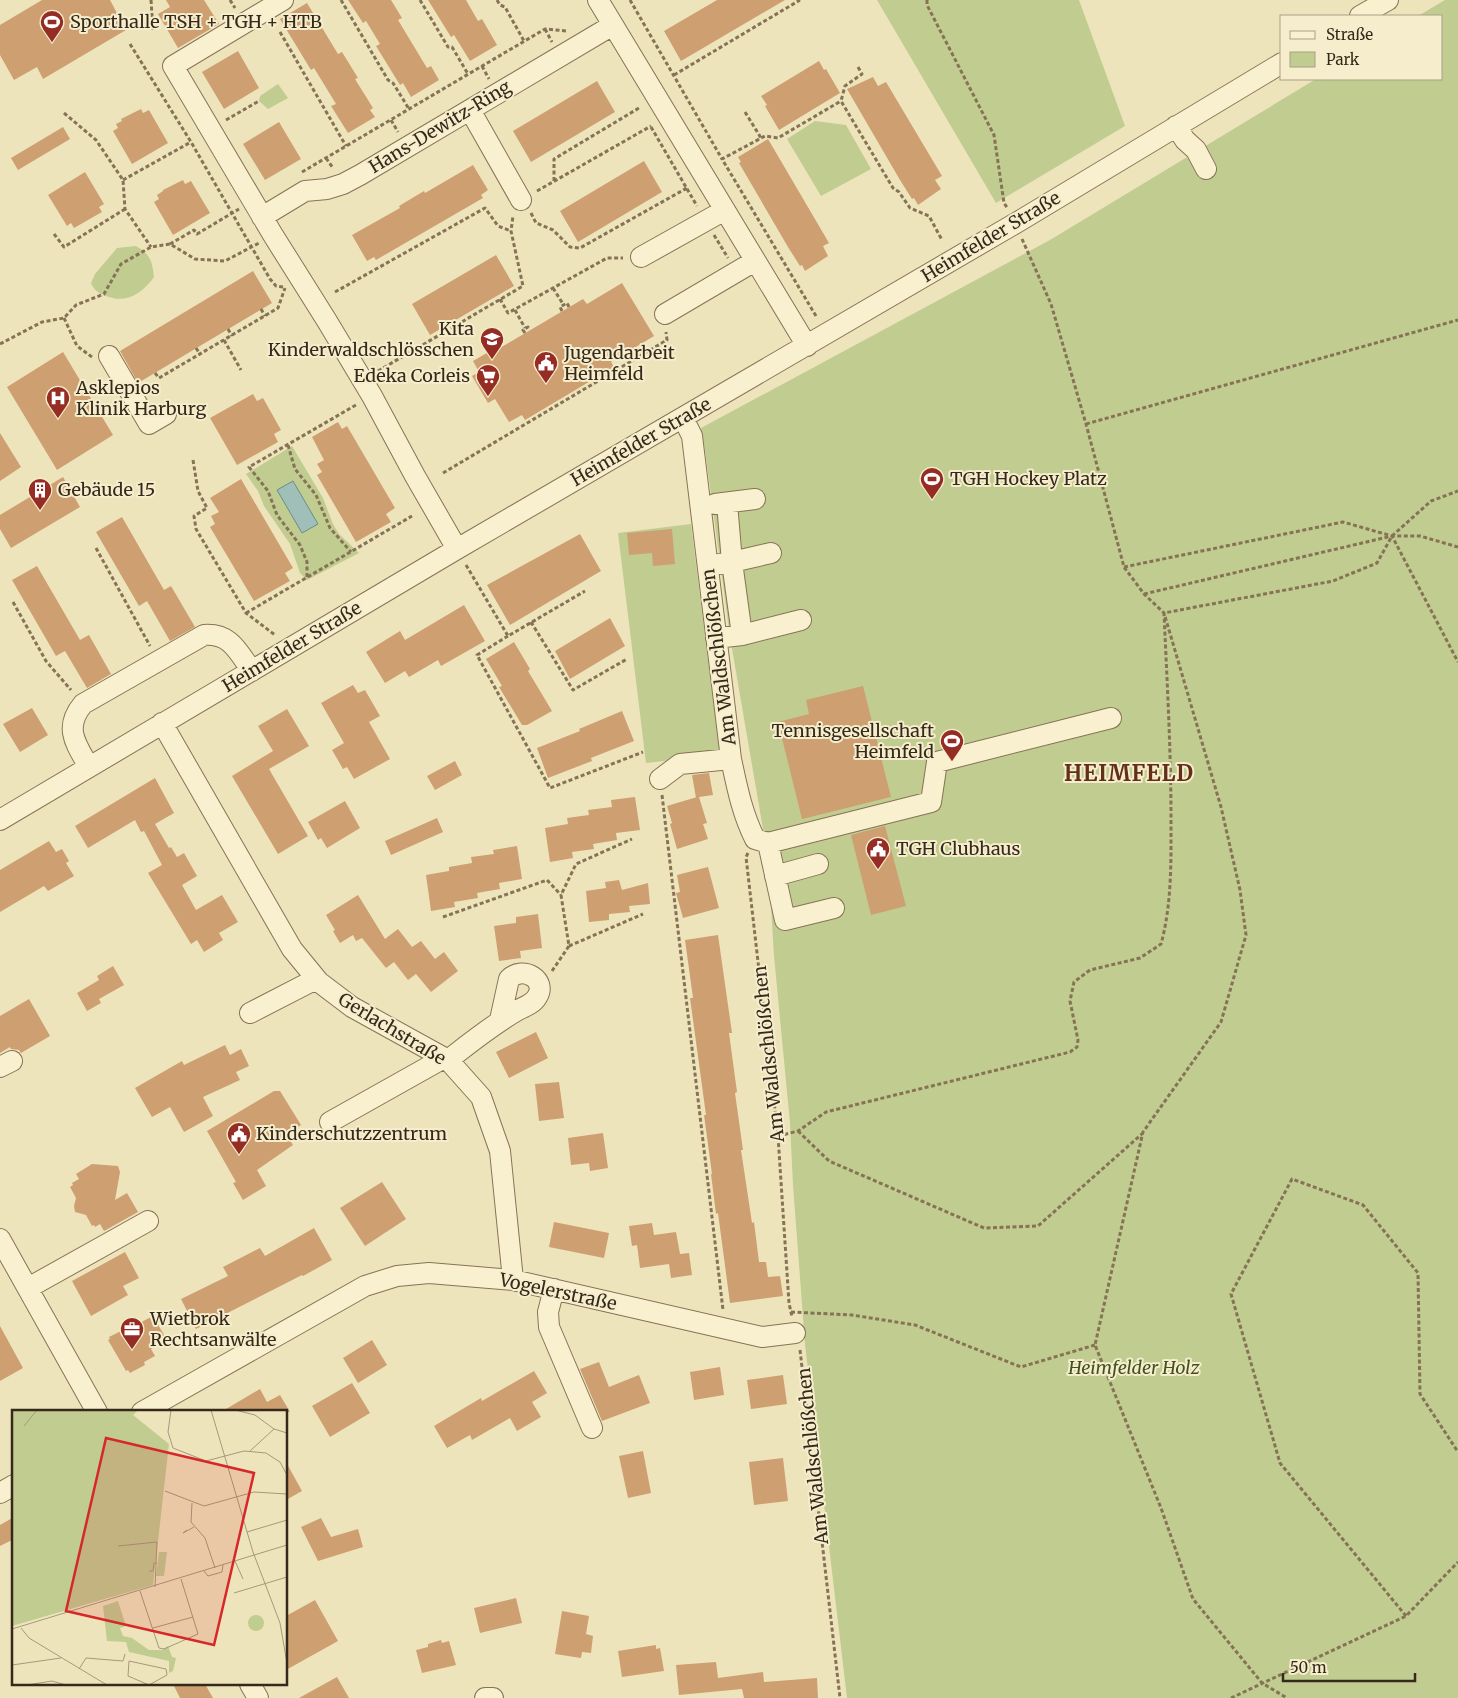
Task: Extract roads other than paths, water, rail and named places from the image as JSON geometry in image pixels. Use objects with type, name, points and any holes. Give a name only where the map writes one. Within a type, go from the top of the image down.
[{"type":"street","points":[[283,0],[173,66],[273,236],[294,285],[372,396],[457,549]]},
{"type":"street","points":[[598,0],[807,346]]},
{"type":"street","points":[[1362,15],[1388,0]]},
{"type":"street","name":"Hans-Dewitz-Ring","points":[[257,209],[305,191],[327,189],[342,184],[613,25]]},
{"type":"street","name":"Heimfelder Straße","points":[[0,820],[457,549],[1016,223],[1280,64]]},
{"type":"street","points":[[470,110],[523,199]]},
{"type":"street","points":[[1176,126],[1185,140],[1196,150],[1206,169]]},
{"type":"street","points":[[641,257],[724,210]]},
{"type":"street","points":[[666,314],[755,261]]},
{"type":"street","points":[[109,356],[149,424],[166,414]]},
{"type":"street","name":"Am Waldschlößchen","points":[[683,418],[692,436],[731,759],[746,822],[761,841]]},
{"type":"street","points":[[700,505],[755,499]]},
{"type":"street","points":[[727,503],[732,562],[742,635]]},
{"type":"street","points":[[708,566],[771,553]]},
{"type":"street","points":[[716,638],[742,635],[801,620]]},
{"type":"street","points":[[89,767],[73,736],[76,712],[83,704],[204,635],[211,634],[229,640],[252,671]]},
{"type":"street","points":[[834,908],[784,920],[775,876],[761,841],[931,802],[937,762],[1111,718]]},
{"type":"street","name":"Gerlachstraße","points":[[162,723],[292,949],[316,979],[352,1007],[446,1059],[481,1097],[500,1151],[513,1280]]},
{"type":"street","points":[[660,779],[680,764],[731,759]]},
{"type":"street","points":[[775,876],[818,864]]},
{"type":"street","points":[[330,1122],[446,1059],[500,1020],[533,1002],[540,990],[538,982],[533,976],[527,973],[513,975],[508,979],[500,1020]]},
{"type":"street","points":[[250,1013],[316,979]]},
{"type":"street","points":[[28,1288],[148,1221]]},
{"type":"street","points":[[0,1239],[96,1410]]},
{"type":"street","name":"Vogelerstraße","points":[[146,1410],[365,1286],[397,1276],[430,1274],[513,1280],[762,1337],[795,1334]]},
{"type":"street","points":[[554,1289],[548,1312],[548,1327],[592,1428]]},
{"type":"street","points":[[0,1493],[12,1486]]},
{"type":"street","points":[[251,1686],[258,1698]]},
{"type":"street","points":[[485,1698],[493,1698]]},
{"type":"water","points":[[293,481],[318,524],[302,533],[277,490]]},
{"type":"place","name":"Sporthalle TSH + TGH + HTB","points":[[52,43]]},
{"type":"place","name":"Kita Kinderwaldschlösschen","points":[[492,360]]},
{"type":"place","name":"Jugendarbeit Heimfeld","points":[[546,384]]},
{"type":"place","name":"Edeka Corleis","points":[[488,397]]},
{"type":"place","name":"Asklepios Klinik Harburg","points":[[58,419]]},
{"type":"place","name":"TGH Hockey Platz","points":[[932,500]]},
{"type":"place","name":"Gebäude 15","points":[[40,511]]},
{"type":"place","name":"Tennisgesellschaft Heimfeld","points":[[952,762]]},
{"type":"place","name":"TGH Clubhaus","points":[[878,870]]},
{"type":"place","name":"Kinderschutzzentrum","points":[[239,1155]]},
{"type":"place","name":"Wietbrok Rechtsanwälte","points":[[132,1350]]},
{"type":"district","name":"HEIMFELD","points":[[1129,773]]},
{"type":"park label","name":"Heimfelder Holz","points":[[1134,1368]]}]
